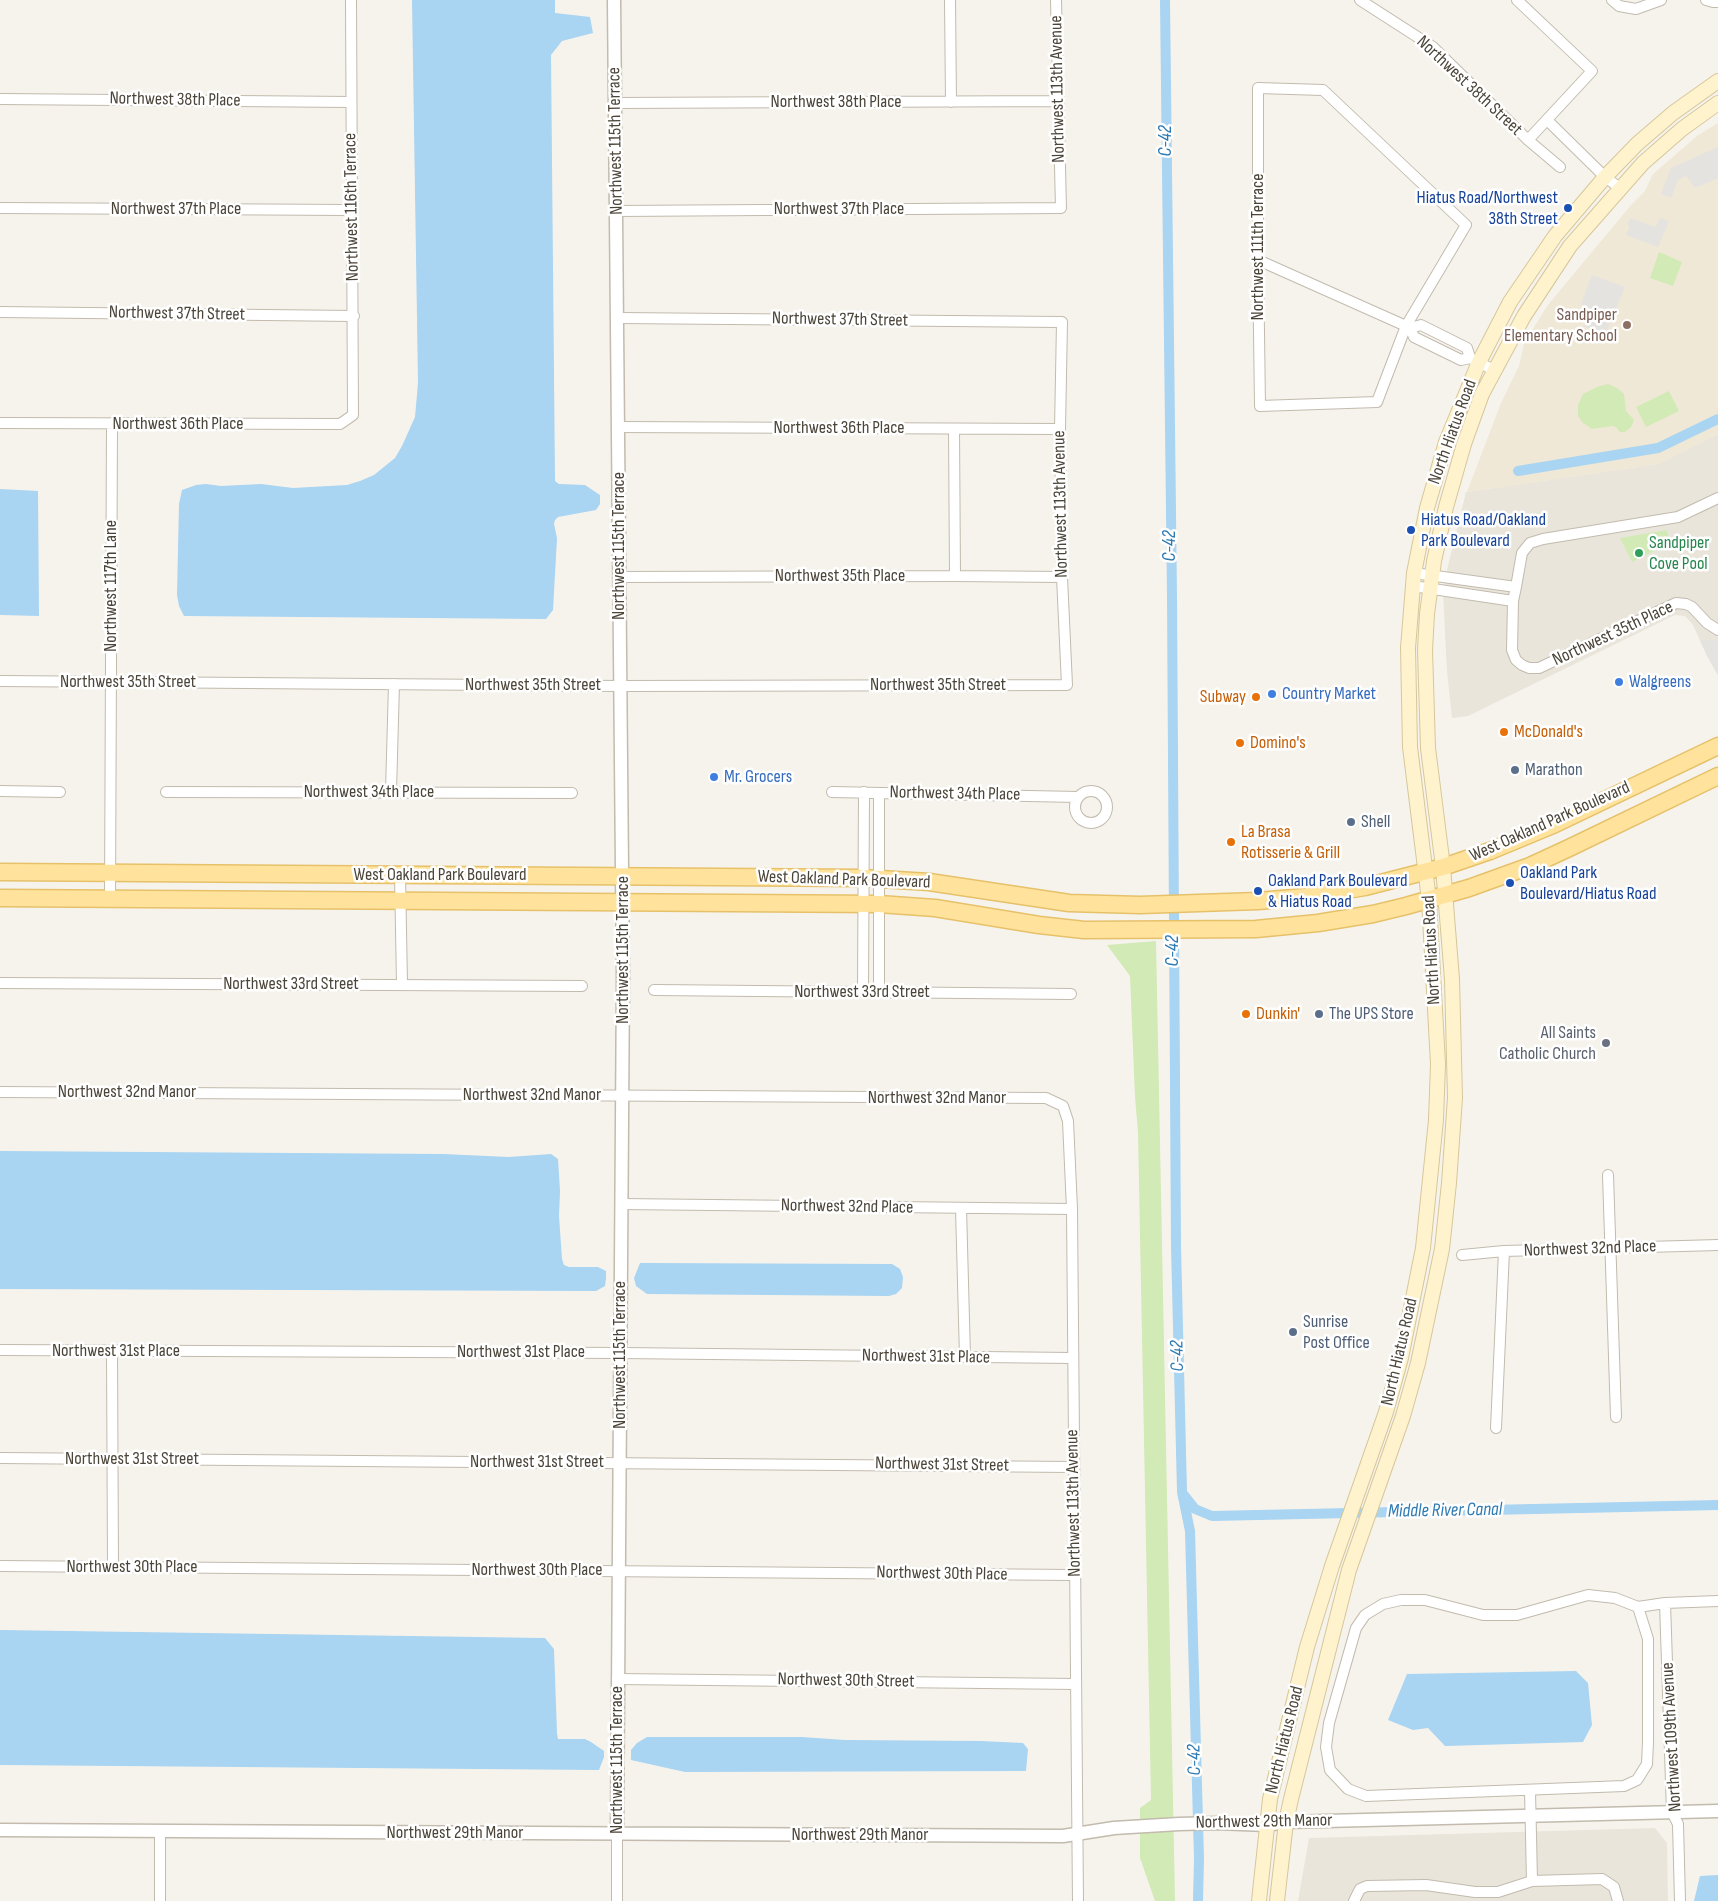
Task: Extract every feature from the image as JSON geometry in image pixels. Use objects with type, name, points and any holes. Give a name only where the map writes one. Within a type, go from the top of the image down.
[{"type":"main road","name":"North Hiatus Road","points":[[1259,1901],[1270,1799],[1307,1647],[1343,1535],[1386,1412],[1401,1358],[1423,1248],[1436,1120],[1438,1064],[1427,872],[1410,746],[1408,648],[1413,580],[1427,508],[1446,442],[1474,360],[1510,302],[1555,236],[1605,177],[1637,144],[1673,113],[1718,81]]},
{"type":"main road","name":"North Hiatus Road","points":[[1277,1901],[1286,1822],[1349,1570],[1403,1416],[1418,1363],[1442,1249],[1455,1098],[1452,979],[1446,895],[1428,748],[1425,650],[1431,583],[1446,507],[1464,444],[1482,394],[1524,316],[1570,246],[1643,163],[1682,129],[1718,103]]},
{"type":"main road","name":"West Oakland Park Boulevard","points":[[0,872],[871,878],[929,882],[1069,903],[1211,904],[1305,897],[1365,887],[1443,868],[1506,845],[1555,824],[1718,746]]},
{"type":"main road","name":"West Oakland Park Boulevard","points":[[0,898],[871,904],[935,908],[1059,928],[1100,930],[1256,929],[1318,923],[1373,914],[1446,895],[1538,862],[1718,776]]},
{"type":"street","name":"Northwest 116th Terrace","points":[[351,0],[353,415]]},
{"type":"street","name":"Northwest 115th Terrace","points":[[614,0],[623,902],[617,1901]]},
{"type":"street","points":[[950,0],[951,102]]},
{"type":"street","name":"Northwest 113th Avenue","points":[[1056,0],[1061,208]]},
{"type":"street","name":"Northwest 38th Street","points":[[1360,0],[1374,3],[1433,47],[1528,140],[1560,167]]},
{"type":"street","points":[[1517,0],[1592,71],[1547,120]]},
{"type":"street","points":[[1612,0],[1619,6],[1636,9],[1661,0]]},
{"type":"street","points":[[1706,0],[1718,2]]},
{"type":"street","name":"Northwest 111th Terrace","points":[[1258,88],[1323,90],[1466,225],[1408,327],[1377,402],[1260,406],[1258,260],[1258,88]]},
{"type":"street","name":"Northwest 38th Place","points":[[0,98],[351,102]]},
{"type":"street","name":"Northwest 38th Place","points":[[615,103],[1058,101]]},
{"type":"street","name":"Northwest 38th Street","points":[[1528,140],[1547,120],[1605,177],[1620,188]]},
{"type":"street","name":"Northwest 37th Place","points":[[0,208],[352,210]]},
{"type":"street","name":"Northwest 37th Place","points":[[617,210],[1061,208]]},
{"type":"street","points":[[1258,260],[1408,327],[1421,325],[1467,348],[1474,360],[1494,370]]},
{"type":"street","name":"Northwest 37th Street","points":[[0,312],[354,316]]},
{"type":"street","name":"Northwest 37th Street","points":[[618,318],[1062,322]]},
{"type":"street","name":"Northwest 113th Avenue","points":[[1062,322],[1060,429],[1062,577],[1067,685]]},
{"type":"street","name":"Northwest 36th Place","points":[[0,422],[340,424],[353,415]]},
{"type":"street","name":"Northwest 117th Lane","points":[[110,899],[112,424]]},
{"type":"street","name":"Northwest 36th Place","points":[[618,427],[1060,429]]},
{"type":"street","points":[[954,429],[954,576]]},
{"type":"street","points":[[1413,580],[1513,602],[1522,553],[1530,543],[1543,539],[1678,517],[1718,498]]},
{"type":"street","name":"Northwest 35th Place","points":[[619,577],[1062,577]]},
{"type":"street","points":[[1431,583],[1516,588]]},
{"type":"street","name":"Northwest 35th Place","points":[[1513,602],[1512,650],[1516,660],[1528,668],[1544,666],[1673,604],[1692,606],[1707,623],[1718,630]]},
{"type":"street","name":"Northwest 35th Street","points":[[0,681],[620,686],[1067,685]]},
{"type":"street","points":[[391,792],[394,684]]},
{"type":"street","points":[[0,791],[60,792]]},
{"type":"street","name":"Northwest 34th Place","points":[[166,792],[572,793]]},
{"type":"street","name":"Northwest 34th Place","points":[[832,792],[1078,797]]},
{"type":"street","points":[[864,792],[871,878],[871,904],[864,992]]},
{"type":"street","points":[[878,792],[871,878],[871,904],[879,992]]},
{"type":"street","points":[[400,875],[402,984]]},
{"type":"street","name":"Northwest 33rd Street","points":[[0,983],[582,986]]},
{"type":"street","name":"Northwest 33rd Street","points":[[654,990],[1071,994]]},
{"type":"street","name":"Northwest 32nd Manor","points":[[0,1092],[1046,1098],[1063,1106]]},
{"type":"street","name":"Northwest 113th Avenue","points":[[1063,1106],[1068,1121],[1072,1209],[1078,1901]]},
{"type":"street","points":[[1608,1175],[1616,1417]]},
{"type":"street","name":"Northwest 32nd Place","points":[[621,1204],[1072,1209]]},
{"type":"street","points":[[962,1208],[965,1357]]},
{"type":"street","name":"Northwest 32nd Place","points":[[1462,1255],[1504,1251],[1718,1245]]},
{"type":"street","points":[[1496,1428],[1504,1251]]},
{"type":"street","name":"Northwest 31st Place","points":[[0,1350],[621,1353],[1072,1358]]},
{"type":"street","points":[[112,1350],[113,1567]]},
{"type":"street","name":"Northwest 31st Street","points":[[0,1458],[1073,1467]]},
{"type":"street","name":"Northwest 30th Place","points":[[0,1566],[1074,1576]]},
{"type":"street","name":"Northwest 29th Manor","points":[[1636,1780],[1624,1786],[1366,1796],[1348,1789],[1330,1770],[1326,1747],[1329,1723],[1356,1628],[1365,1614],[1383,1604],[1401,1600],[1425,1600],[1483,1615],[1517,1615],[1588,1595],[1615,1598],[1638,1607]]},
{"type":"street","points":[[1638,1607],[1665,1603],[1718,1601]]},
{"type":"street","name":"Northwest 109th Avenue","points":[[1665,1603],[1672,1812],[1678,1824],[1680,1901]]},
{"type":"street","name":"Northwest 109th Avenue","points":[[1636,1780],[1647,1764],[1648,1742],[1648,1639],[1638,1607]]},
{"type":"street","name":"Northwest 30th Street","points":[[617,1679],[1076,1684]]},
{"type":"street","points":[[1530,1790],[1532,1881]]},
{"type":"street","name":"Northwest 29th Manor","points":[[0,1830],[1063,1836],[1114,1828],[1179,1824],[1266,1825],[1286,1822],[1718,1811]]},
{"type":"street","points":[[160,1831],[160,1901]]},
{"type":"street","points":[[1354,1901],[1360,1889],[1367,1886],[1426,1884],[1475,1892],[1498,1892],[1532,1881],[1602,1879],[1614,1886],[1618,1901]]},
{"type":"shaded area","name":"Sandpiper Elementary School","points":[[1718,123],[1718,434],[1658,464],[1467,492],[1501,403],[1519,366],[1524,344],[1547,306],[1631,205],[1645,191],[1653,174],[1697,136]]},
{"type":"shaded area","points":[[1718,147],[1718,178],[1695,188],[1686,176],[1678,180],[1671,198],[1661,194],[1671,168]]},
{"type":"shaded area","points":[[1631,218],[1655,227],[1660,218],[1669,221],[1658,247],[1626,235]]},
{"type":"shaded area","points":[[1592,275],[1625,287],[1605,335],[1584,326],[1591,309],[1581,304]]},
{"type":"shaded area","points":[[1718,434],[1718,675],[1693,625],[1685,616],[1675,615],[1468,716],[1452,718],[1447,671],[1443,592],[1466,492],[1658,464]]},
{"type":"shaded area","points":[[1700,640],[1718,640],[1718,675],[1707,656]]},
{"type":"shaded area","points":[[1655,1828],[1667,1843],[1668,1901],[1298,1901],[1309,1838]]},
{"type":"green space","points":[[1659,252],[1682,262],[1673,286],[1650,278]]},
{"type":"green space","points":[[1608,384],[1624,394],[1626,411],[1634,420],[1631,427],[1625,432],[1620,432],[1616,427],[1612,426],[1592,429],[1582,422],[1578,416],[1578,405],[1583,394]]},
{"type":"green space","points":[[1669,391],[1679,411],[1646,427],[1636,407]]},
{"type":"green space","name":"Sandpiper Cove Pool","points":[[1667,530],[1670,543],[1632,562],[1620,538]]},
{"type":"green space","points":[[1156,941],[1175,1901],[1155,1901],[1140,1858],[1140,1808],[1151,1800],[1138,1132],[1130,976],[1107,945]]},
{"type":"water","points":[[412,0],[555,0],[555,13],[590,17],[593,33],[562,41],[551,55],[555,481],[559,484],[585,485],[600,495],[600,504],[596,510],[558,517],[555,520],[557,538],[553,610],[546,619],[184,616],[179,606],[177,595],[179,504],[182,490],[206,484],[221,486],[261,484],[293,488],[347,485],[360,481],[374,475],[395,458],[415,417],[418,383]]},
{"type":"water","points":[[0,489],[38,491],[39,616],[0,615]]},
{"type":"water","points":[[0,1151],[443,1154],[509,1157],[551,1154],[558,1159],[559,1216],[564,1265],[569,1267],[598,1267],[606,1271],[605,1286],[596,1291],[0,1289]]},
{"type":"water","points":[[640,1263],[892,1264],[900,1269],[903,1277],[902,1288],[896,1294],[889,1296],[647,1294],[636,1286],[634,1278]]},
{"type":"water","points":[[0,1630],[545,1638],[554,1649],[558,1739],[585,1739],[604,1751],[604,1757],[599,1770],[0,1765]]},
{"type":"water","points":[[1576,1671],[1588,1683],[1592,1725],[1583,1742],[1445,1746],[1428,1728],[1413,1730],[1388,1720],[1407,1674]]},
{"type":"water","points":[[647,1737],[802,1737],[845,1740],[981,1741],[1023,1743],[1028,1749],[1026,1771],[685,1772],[631,1760],[631,1750],[637,1743]]},
{"type":"water","points":[[1718,1875],[1718,1901],[1694,1901],[1700,1876]]},
{"type":"waterway","name":"C-42","points":[[1165,0],[1172,597],[1176,1246],[1182,1492],[1190,1531],[1199,1858],[1198,1901]]},
{"type":"waterway","points":[[1518,471],[1658,448],[1718,419]]},
{"type":"waterway","name":"Middle River Canal","points":[[1184,1495],[1195,1509],[1212,1516],[1718,1505]]},
{"type":"place","name":"Hiatus Road/Northwest 38th Street","points":[[1568,208]]},
{"type":"place","name":"Sandpiper Elementary School","points":[[1627,325]]},
{"type":"place","name":"Hiatus Road/Oakland Park Boulevard","points":[[1411,530]]},
{"type":"place","name":"Sandpiper Cove Pool","points":[[1639,553]]},
{"type":"place","name":"Walgreens","points":[[1619,682]]},
{"type":"place","name":"Country Market","points":[[1272,694]]},
{"type":"place","name":"Subway","points":[[1256,697]]},
{"type":"place","name":"McDonald's","points":[[1504,732]]},
{"type":"place","name":"Domino's","points":[[1240,743]]},
{"type":"place","name":"Marathon","points":[[1515,770]]},
{"type":"place","name":"Mr. Grocers","points":[[714,777]]},
{"type":"place","name":"Shell","points":[[1351,822]]},
{"type":"place","name":"La Brasa Rotisserie & Grill","points":[[1231,842]]},
{"type":"place","name":"Oakland Park Boulevard/Hiatus Road","points":[[1510,883]]},
{"type":"place","name":"Oakland Park Boulevard & Hiatus Road","points":[[1258,891]]},
{"type":"place","name":"Dunkin'","points":[[1246,1014]]},
{"type":"place","name":"The UPS Store","points":[[1319,1014]]},
{"type":"place","name":"All Saints Catholic Church","points":[[1606,1043]]},
{"type":"place","name":"Sunrise Post Office","points":[[1293,1332]]}]
